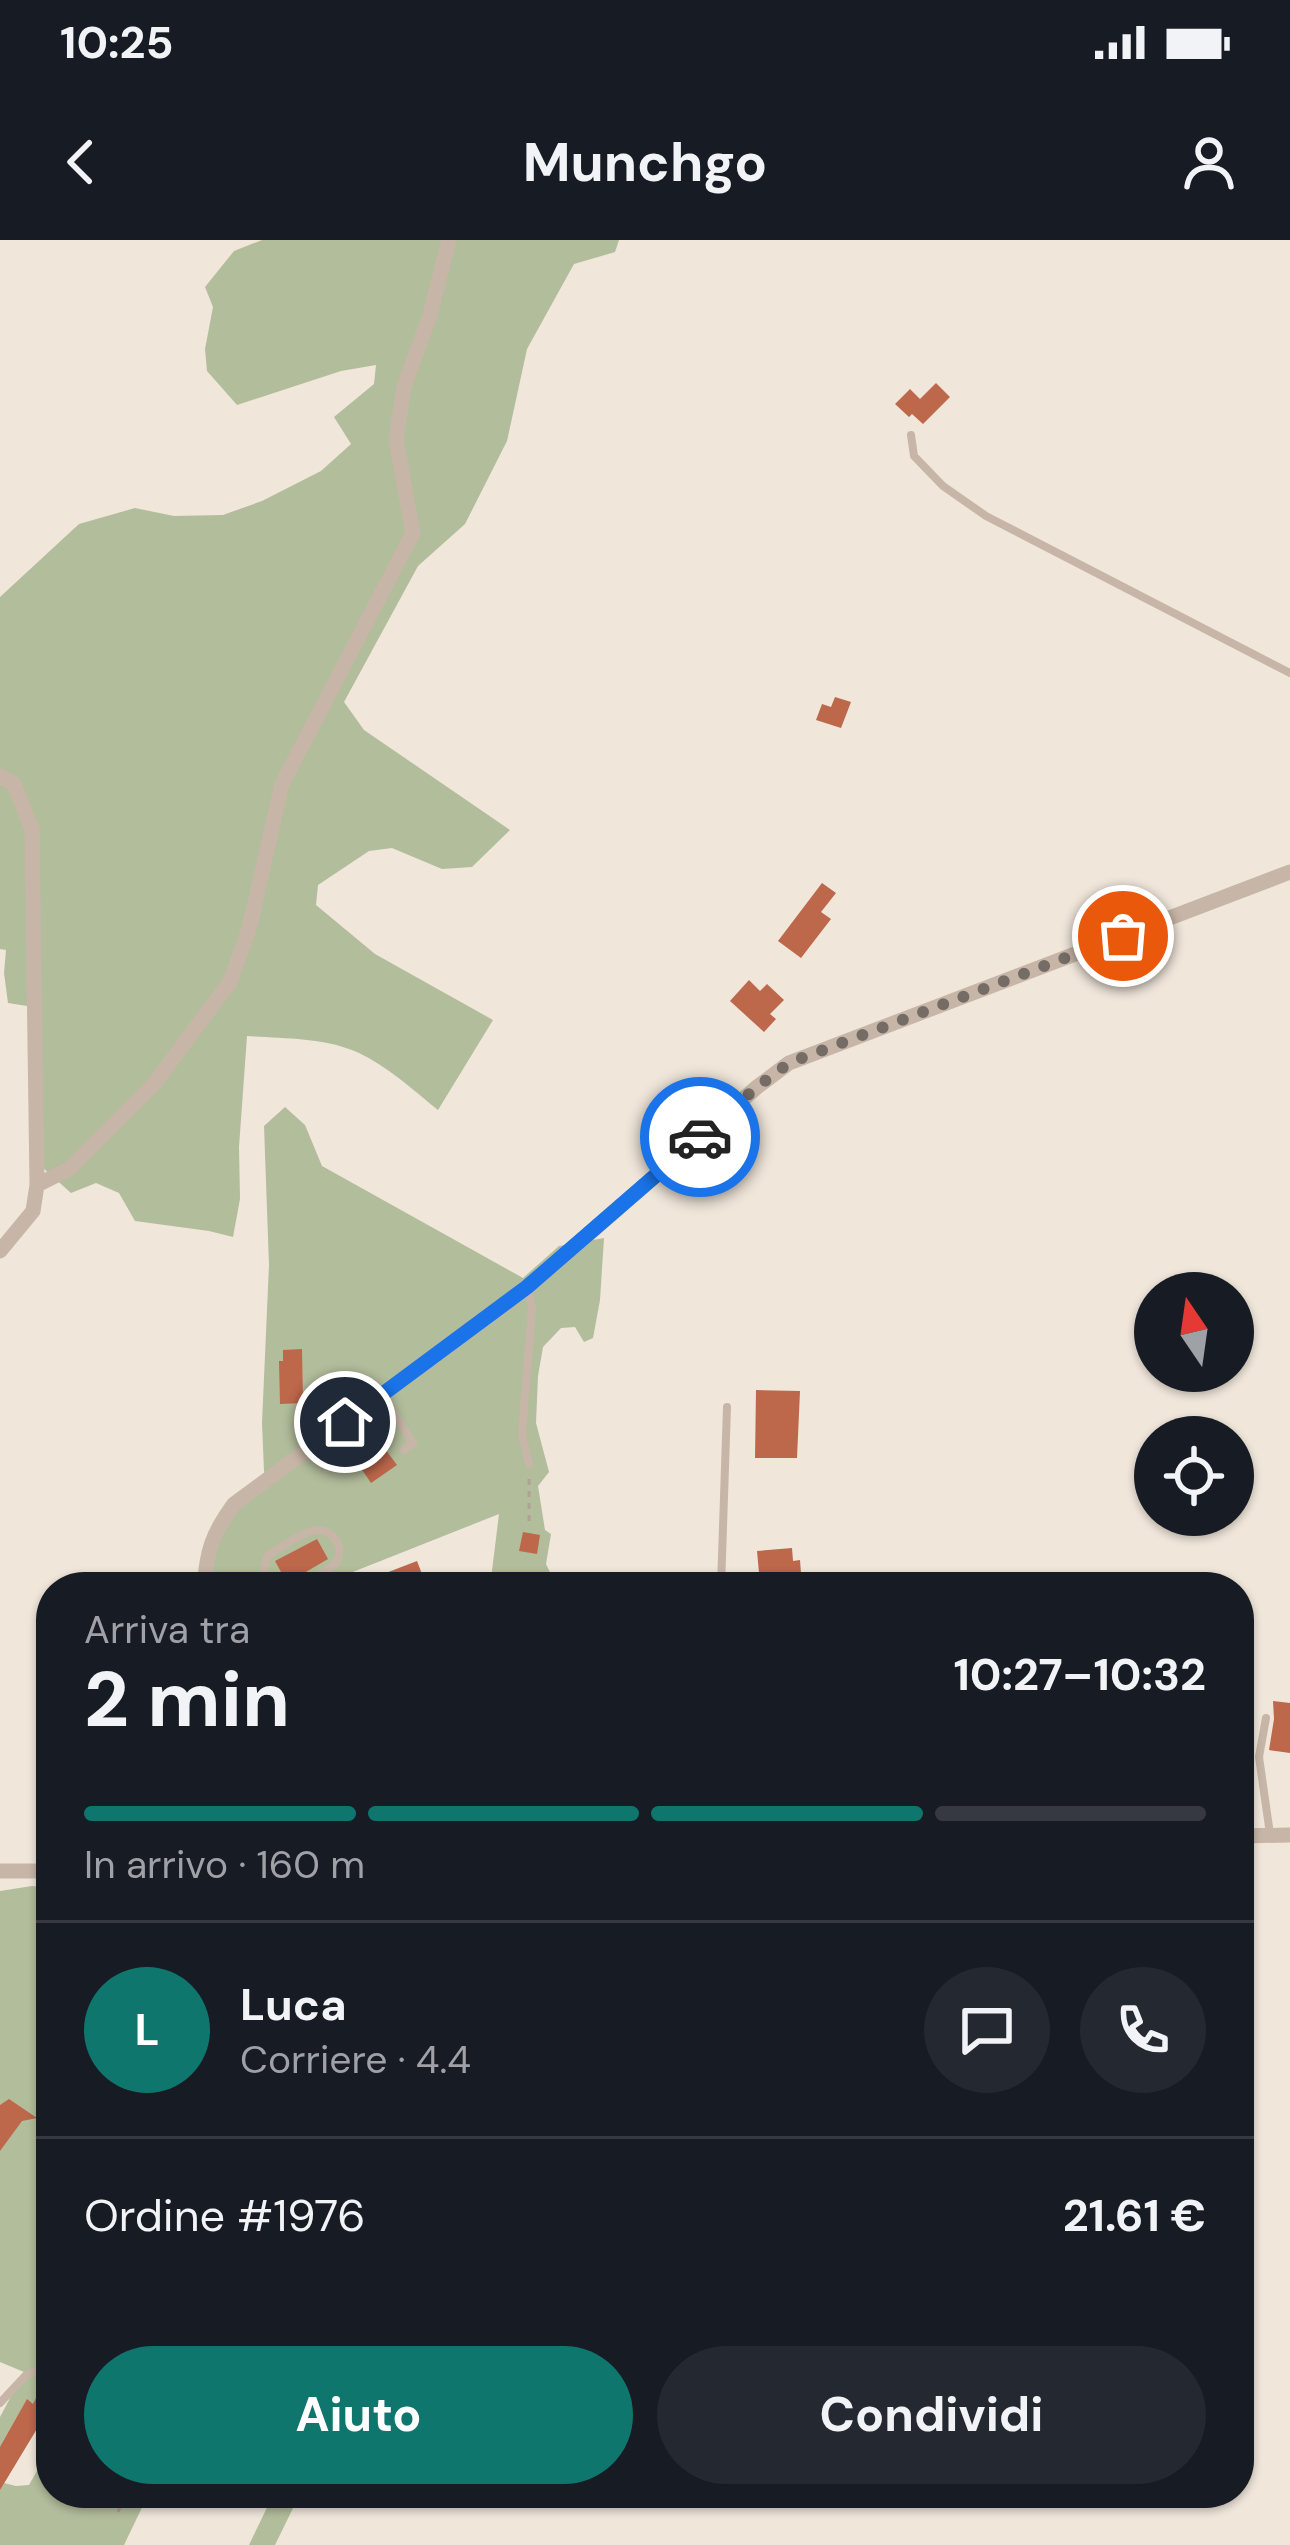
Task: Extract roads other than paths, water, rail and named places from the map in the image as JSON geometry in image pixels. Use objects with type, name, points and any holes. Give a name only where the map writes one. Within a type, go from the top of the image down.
[{"type":"street","points":[[37,1185],[69,1169],[154,1084],[230,982],[248,929],[282,784],[413,533],[396,440],[404,387],[430,315],[448,240]]},
{"type":"street","points":[[0,776],[14,784],[32,829],[37,1185],[33,1211],[0,1251]]},
{"type":"street","points":[[205,1572],[215,1530],[234,1504],[527,1287],[789,1063],[1290,872]]},
{"type":"street","points":[[1254,1836],[1290,1835]]},
{"type":"street","points":[[0,1871],[36,1871]]},
{"type":"lane","points":[[911,436],[914,456],[943,486],[986,516],[1290,673]]},
{"type":"lane","points":[[527,1287],[532,1309],[522,1434],[530,1464]]},
{"type":"lane","points":[[382,1394],[413,1443],[404,1450]]},
{"type":"lane","points":[[722,1572],[727,1407]]},
{"type":"lane","points":[[265,1572],[268,1555],[313,1531],[324,1531],[338,1543],[340,1554],[335,1564],[321,1572]]},
{"type":"lane","points":[[1266,1718],[1259,1757],[1270,1835]]},
{"type":"lane","points":[[0,2403],[26,2375],[36,2371]]}]
